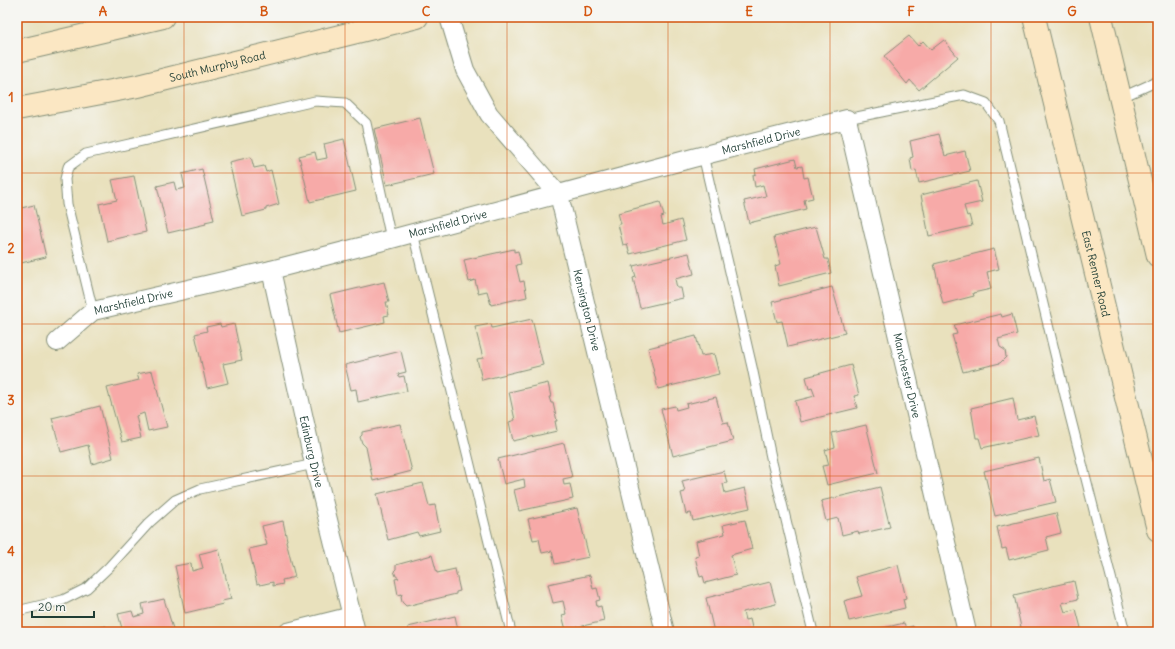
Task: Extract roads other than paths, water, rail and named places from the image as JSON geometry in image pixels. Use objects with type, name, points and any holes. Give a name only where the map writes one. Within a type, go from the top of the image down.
[{"type":"main road","points":[[17,51],[163,17]]},
{"type":"main road","name":"South Murphy Road","points":[[17,109],[138,86],[417,17]]},
{"type":"main road","name":"East Renner Road","points":[[1034,17],[1158,530]]},
{"type":"main road","points":[[1101,17],[1158,256]]},
{"type":"street","name":"Kensington Drive","points":[[449,17],[465,70],[489,114],[559,195],[665,632]]},
{"type":"street","name":"Marshfield Drive","points":[[57,342],[92,311],[271,270],[391,240],[703,155],[847,119]]},
{"type":"street","name":"Manchester Drive","points":[[847,119],[967,632]]},
{"type":"street","name":"Edinburg Drive","points":[[271,270],[314,464],[354,624]]},
{"type":"street","points":[[288,632],[354,624]]},
{"type":"lane","points":[[1120,98],[1158,81]]},
{"type":"lane","points":[[847,119],[964,95],[986,103],[999,121],[1069,412],[1125,632]]},
{"type":"lane","points":[[92,311],[67,204],[65,179],[68,167],[86,154],[315,101],[345,103],[366,123],[391,240]]},
{"type":"lane","points":[[703,155],[774,470],[813,632]]},
{"type":"lane","points":[[413,233],[511,632]]},
{"type":"lane","points":[[17,611],[63,600],[87,588],[109,567],[148,523],[175,500],[200,489],[314,464]]}]
